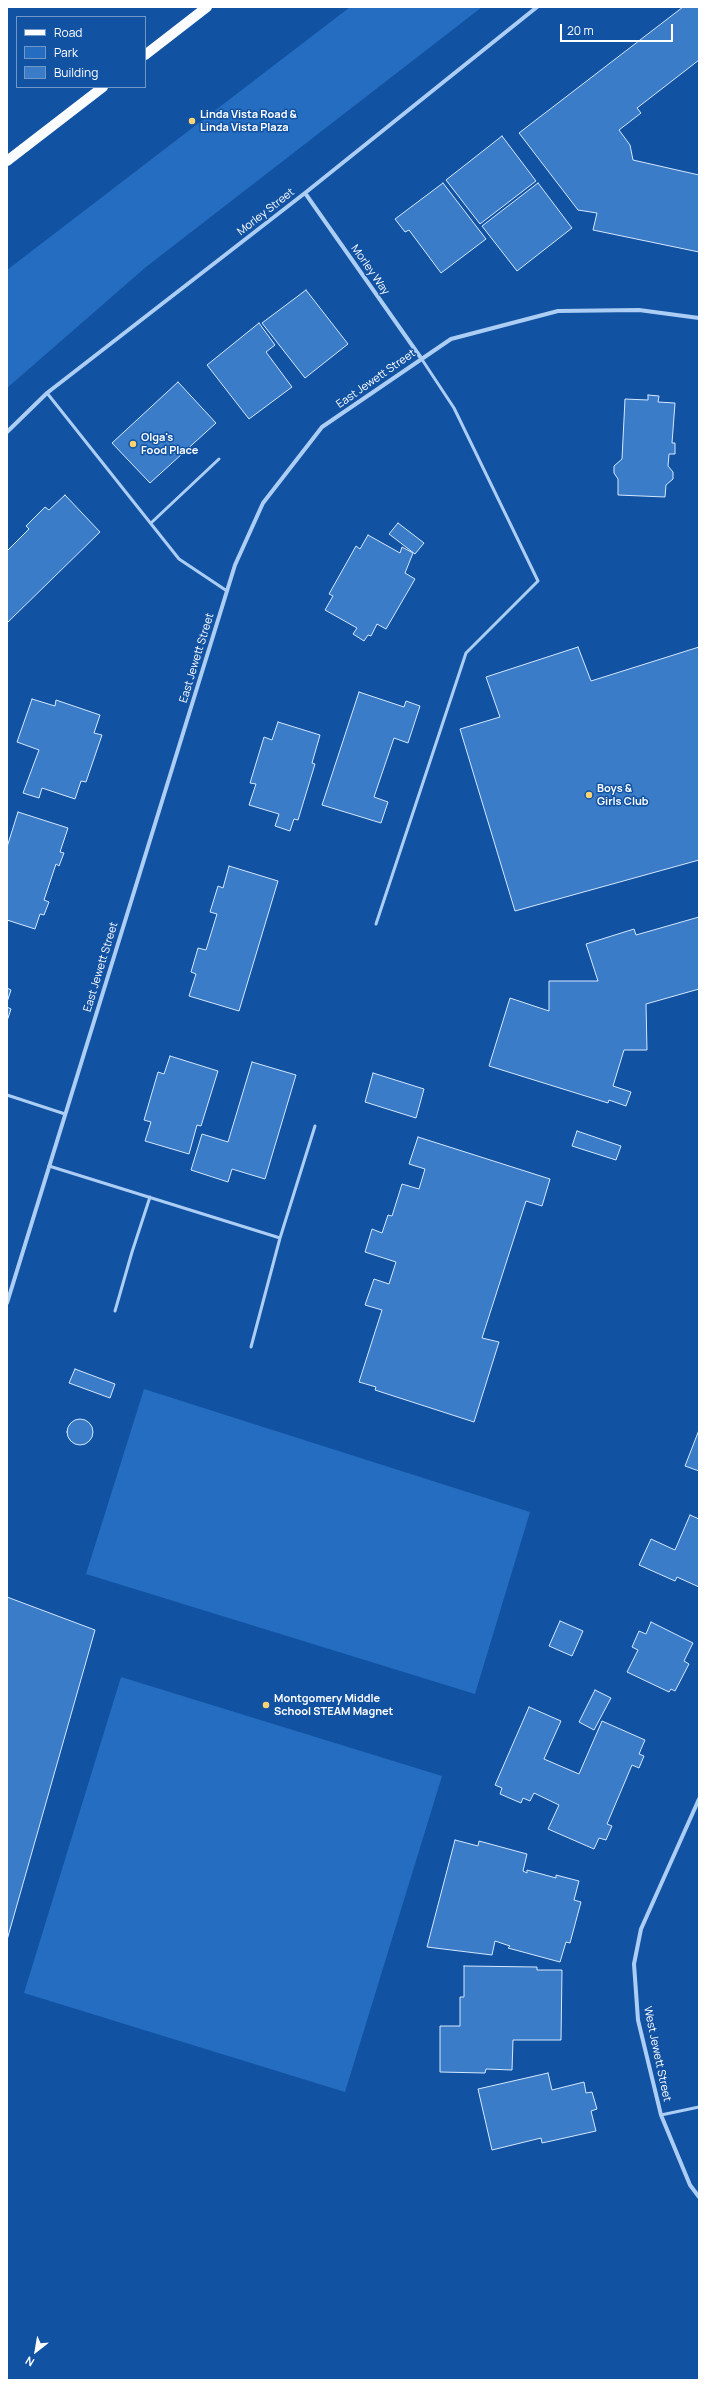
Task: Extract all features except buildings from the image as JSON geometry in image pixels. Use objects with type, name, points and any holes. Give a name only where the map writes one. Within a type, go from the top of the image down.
[{"type":"main road","points":[[146,54],[207,7]]},
{"type":"main road","points":[[7,161],[102,88]]},
{"type":"street","name":"Morley Street","points":[[7,432],[48,393],[305,193],[537,7]]},
{"type":"street","name":"Morley Way","points":[[305,193],[421,358]]},
{"type":"street","name":"East Jewett Street","points":[[7,1303],[235,565],[263,503],[322,427],[421,358],[451,340],[558,311],[639,310],[699,318]]},
{"type":"street","name":"West Jewett Street","points":[[699,1799],[641,1929],[634,1964],[638,2020],[661,2115],[690,2185],[699,2197]]},
{"type":"lane","points":[[376,924],[466,652],[538,581],[454,408],[421,358]]},
{"type":"lane","points":[[48,393],[179,559],[227,591]]},
{"type":"lane","points":[[151,523],[220,460]]},
{"type":"lane","points":[[7,1095],[66,1114]]},
{"type":"lane","points":[[251,1347],[280,1238],[315,1126]]},
{"type":"lane","points":[[49,1166],[280,1238]]},
{"type":"lane","points":[[115,1311],[150,1197]]},
{"type":"lane","points":[[661,2115],[699,2107]]},
{"type":"green space","points":[[350,7],[482,7],[146,267],[7,388],[7,270]]},
{"type":"green space","points":[[144,1389],[530,1512],[475,1694],[86,1574]]},
{"type":"green space","points":[[121,1677],[442,1776],[345,2092],[24,1993]]},
{"type":"place","name":"Linda Vista Road & Linda Vista Plaza","points":[[192,121]]},
{"type":"place","name":"Olga's Food Place","points":[[133,444]]},
{"type":"place","name":"Boys & Girls Club","points":[[589,795]]},
{"type":"place","name":"Montgomery Middle School STEAM Magnet","points":[[266,1705]]}]
